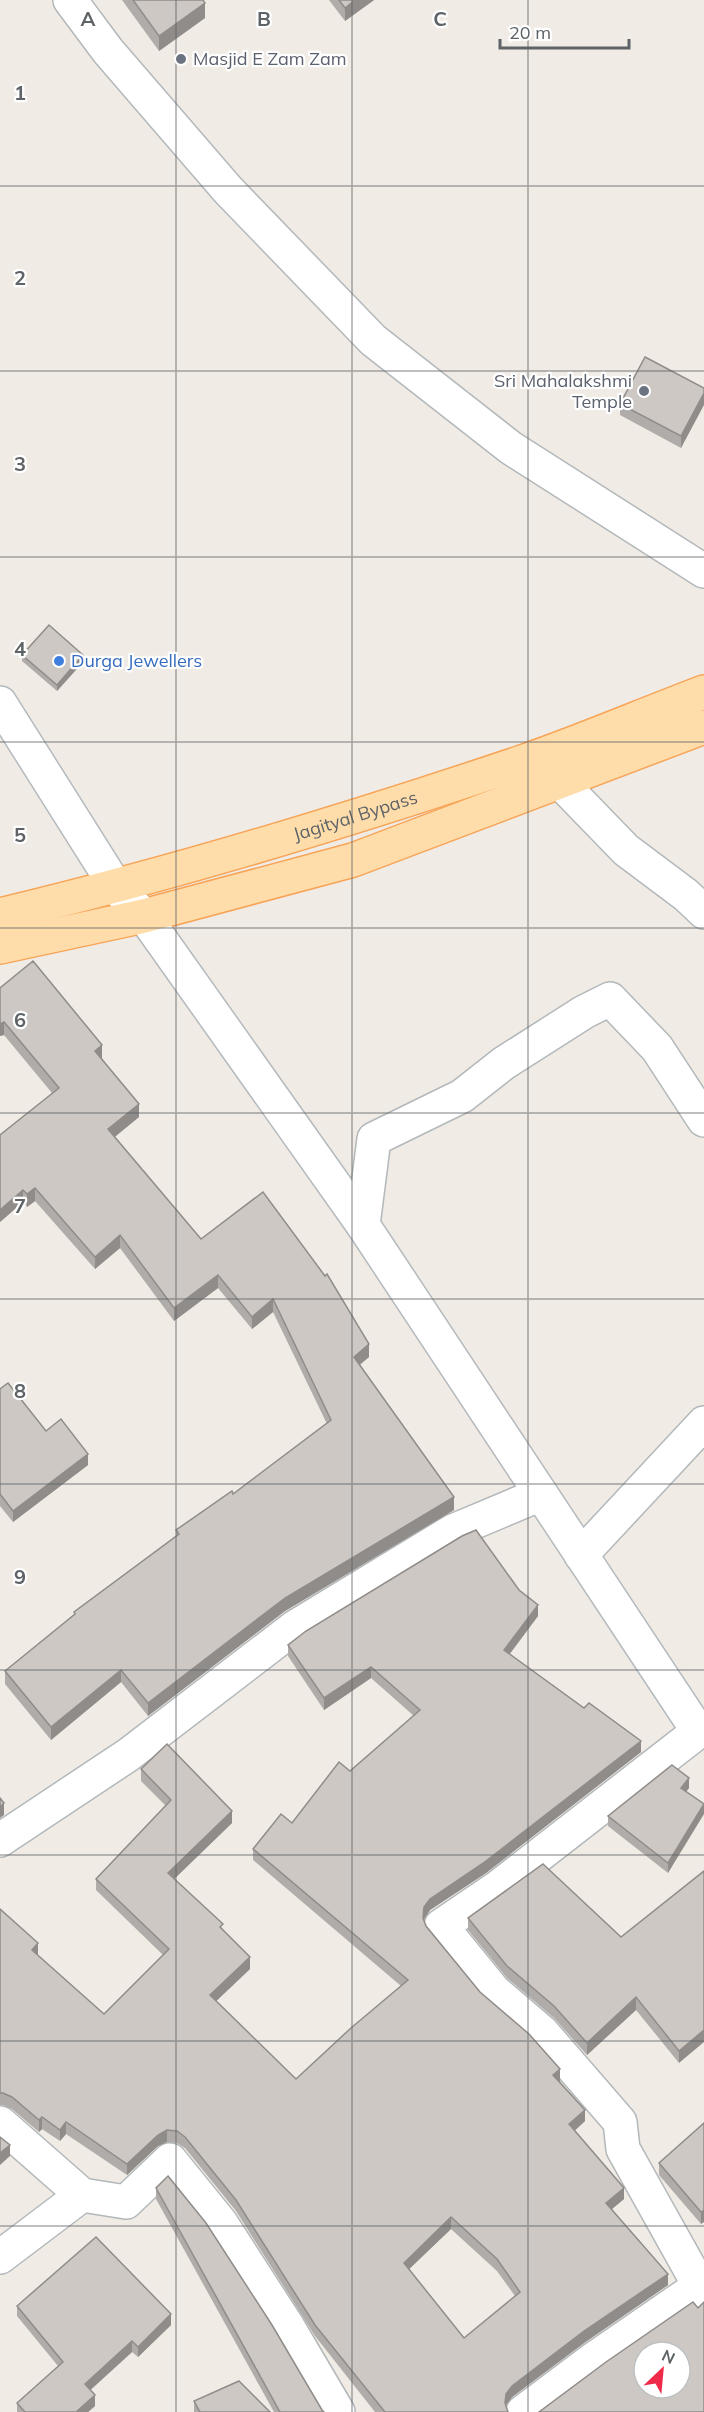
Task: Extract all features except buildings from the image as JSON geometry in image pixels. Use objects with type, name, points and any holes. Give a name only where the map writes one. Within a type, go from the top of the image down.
[{"type":"main road","name":"Jagityal Bypass","points":[[0,915],[116,887],[320,826],[524,761],[704,692]]},
{"type":"main road","points":[[0,946],[144,916],[353,860],[704,727]]},
{"type":"street","points":[[69,0],[108,51],[228,190],[373,340],[511,448],[704,571]]},
{"type":"street","points":[[0,703],[116,887],[144,916],[363,1225],[694,1725],[704,1727]]},
{"type":"street","points":[[560,782],[626,850],[686,895],[704,912]]},
{"type":"street","points":[[363,1225],[374,1139],[462,1096],[504,1063],[584,1012],[610,999],[657,1048],[704,1120]]},
{"type":"street","points":[[581,1555],[704,1422]]},
{"type":"street","points":[[0,1840],[128,1755],[304,1622],[453,1531],[541,1494]]},
{"type":"street","points":[[523,2412],[701,2284],[623,2149],[620,2122],[542,2032],[494,1991],[441,1926],[497,1888],[704,1727]]},
{"type":"street","points":[[0,2123],[82,2195],[126,2202],[170,2160],[221,2223],[288,2327],[338,2412]]},
{"type":"street","points":[[0,2257],[82,2195]]},
{"type":"place","name":"Masjid E Zam Zam","points":[[181,59]]},
{"type":"place","name":"Sri Mahalakshmi Temple","points":[[644,391]]},
{"type":"place","name":"Durga Jewellers","points":[[59,661]]}]
